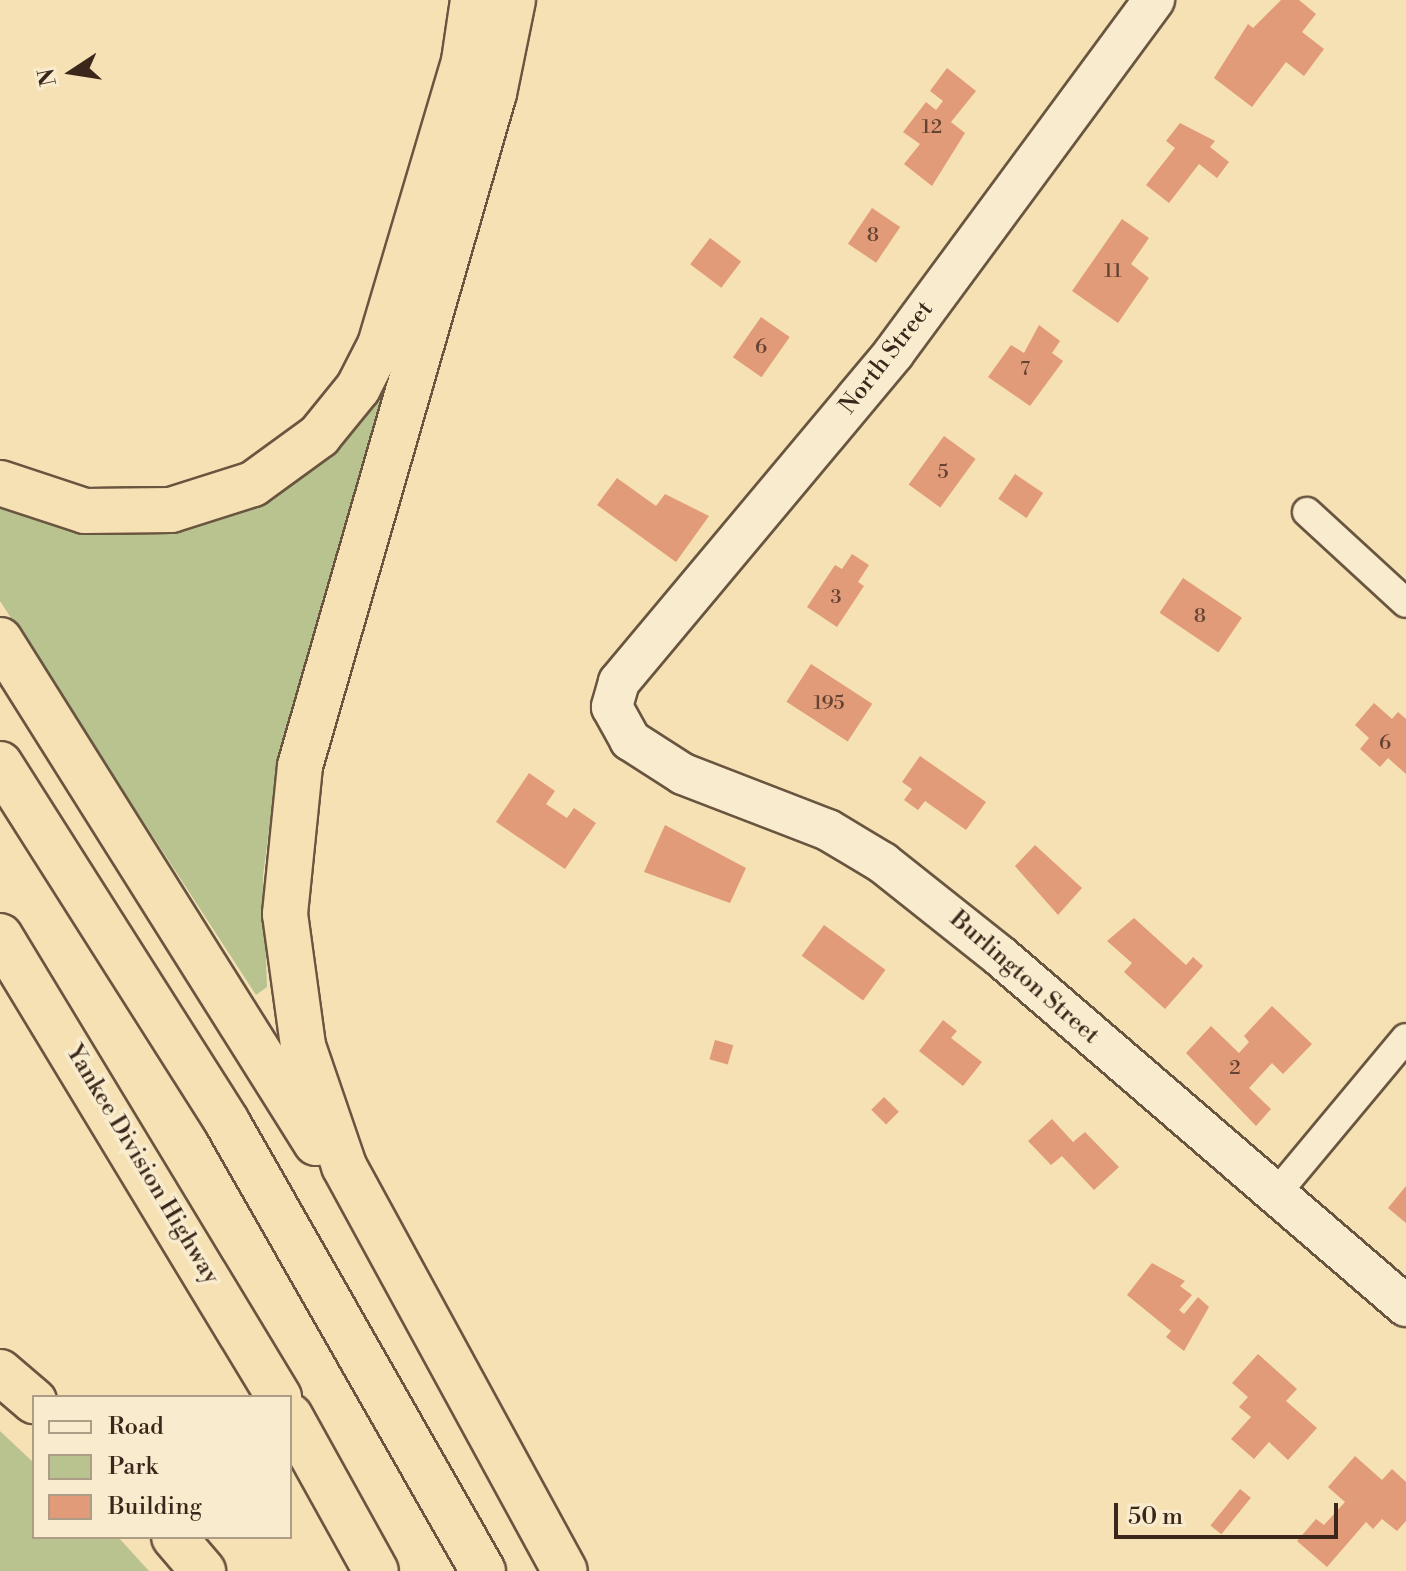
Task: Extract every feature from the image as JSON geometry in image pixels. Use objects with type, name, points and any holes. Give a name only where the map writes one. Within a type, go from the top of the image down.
[{"type":"highway","points":[[0,483],[85,511],[161,512],[253,484],[319,436],[347,405],[380,345],[464,61],[473,0]]},
{"type":"highway","points":[[513,0],[494,93],[313,714],[290,822],[285,914],[295,1012],[320,1105],[365,1210],[565,1571]]},
{"type":"highway","points":[[0,640],[302,1123],[365,1210]]},
{"type":"highway","points":[[0,764],[227,1122],[483,1571]]},
{"type":"highway","name":"Yankee Division Highway","points":[[0,936],[164,1198],[278,1395]]},
{"type":"highway","points":[[0,995],[164,1198]]},
{"type":"highway","points":[[0,1372],[32,1399]]},
{"type":"highway","points":[[292,1420],[376,1571]]},
{"type":"highway","points":[[176,1539],[203,1571]]},
{"type":"street","name":"North Street","points":[[612,707],[619,682],[894,353],[1154,0]]},
{"type":"street","points":[[1307,512],[1406,603]]},
{"type":"street","name":"Burlington Street","points":[[612,707],[630,740],[683,774],[828,830],[883,863],[1000,956],[1406,1306]]},
{"type":"street","points":[[1275,1195],[1406,1038]]},
{"type":"green space","points":[[410,313],[276,776],[263,876],[267,987],[256,995],[0,601],[0,501],[213,519]]},
{"type":"green space","points":[[0,1431],[32,1461],[32,1539],[120,1539],[149,1571],[0,1571]]},
{"type":"building","points":[[1281,0],[1299,0],[1316,14],[1302,32],[1324,49],[1304,76],[1286,62],[1252,107],[1214,78],[1248,24],[1253,28]]},
{"type":"building","points":[[947,68],[976,91],[951,122],[965,133],[932,186],[904,164],[920,144],[903,132],[926,102],[936,110],[943,101],[930,91]]},
{"type":"building","points":[[1180,123],[1215,141],[1210,147],[1229,162],[1217,178],[1199,164],[1169,203],[1146,185],[1175,148],[1166,141]]},
{"type":"building","points":[[872,208],[900,227],[876,263],[848,244]]},
{"type":"building","points":[[1122,219],[1149,238],[1131,264],[1149,278],[1118,323],[1072,291]]},
{"type":"building","points":[[710,238],[741,261],[721,288],[690,264]]},
{"type":"building","points":[[761,317],[790,337],[762,377],[733,357]]},
{"type":"building","points":[[1039,325],[1060,341],[1052,353],[1063,361],[1030,406],[988,377],[1011,345],[1024,353]]},
{"type":"building","points":[[944,436],[976,459],[940,507],[909,485]]},
{"type":"building","points":[[1015,474],[1043,493],[1026,518],[998,499]]},
{"type":"building","points":[[617,478],[656,506],[665,494],[709,516],[676,562],[597,505]]},
{"type":"building","points":[[852,554],[869,565],[858,582],[864,586],[837,627],[807,607],[835,565],[842,569]]},
{"type":"building","points":[[1183,578],[1242,618],[1218,653],[1160,613]]},
{"type":"building","points":[[811,664],[872,704],[848,741],[786,702]]},
{"type":"building","points":[[1374,703],[1392,719],[1398,712],[1406,719],[1406,774],[1388,758],[1380,767],[1360,749],[1369,738],[1355,725]]},
{"type":"building","points":[[920,756],[986,802],[966,830],[925,801],[918,810],[904,800],[912,789],[902,782]]},
{"type":"building","points":[[529,773],[555,791],[546,804],[567,818],[574,808],[596,823],[565,869],[496,822]]},
{"type":"building","points":[[665,825],[746,868],[730,903],[644,872]]},
{"type":"building","points":[[1035,845],[1082,888],[1058,915],[1015,866]]},
{"type":"building","points":[[1134,918],[1186,965],[1193,957],[1203,966],[1165,1009],[1124,972],[1132,963],[1107,941]]},
{"type":"building","points":[[824,925],[885,970],[863,1000],[802,956]]},
{"type":"building","points":[[1272,1006],[1312,1044],[1283,1074],[1272,1063],[1249,1088],[1271,1109],[1256,1126],[1186,1053],[1211,1026],[1239,1053],[1249,1042],[1244,1036]]},
{"type":"building","points":[[943,1020],[957,1031],[951,1038],[982,1062],[963,1086],[919,1051]]},
{"type":"building","points":[[715,1040],[733,1045],[728,1064],[709,1059]]},
{"type":"building","points":[[884,1097],[899,1112],[886,1125],[871,1110]]},
{"type":"building","points":[[1052,1119],[1073,1142],[1085,1132],[1119,1167],[1094,1190],[1062,1156],[1051,1165],[1028,1141]]},
{"type":"building","points":[[1406,1186],[1406,1223],[1388,1208]]},
{"type":"building","points":[[1152,1263],[1185,1281],[1180,1286],[1192,1295],[1179,1310],[1184,1314],[1198,1297],[1209,1307],[1184,1351],[1166,1337],[1171,1331],[1127,1295]]},
{"type":"building","points":[[1258,1354],[1297,1389],[1286,1401],[1317,1428],[1288,1460],[1269,1442],[1254,1459],[1231,1439],[1251,1417],[1239,1407],[1248,1397],[1232,1383]]},
{"type":"building","points":[[1355,1456],[1382,1480],[1392,1469],[1406,1482],[1406,1521],[1397,1531],[1382,1519],[1373,1529],[1366,1522],[1327,1567],[1297,1541],[1316,1519],[1324,1525],[1345,1502],[1328,1487]]},
{"type":"building","points":[[1240,1489],[1251,1498],[1221,1534],[1210,1526]]}]
